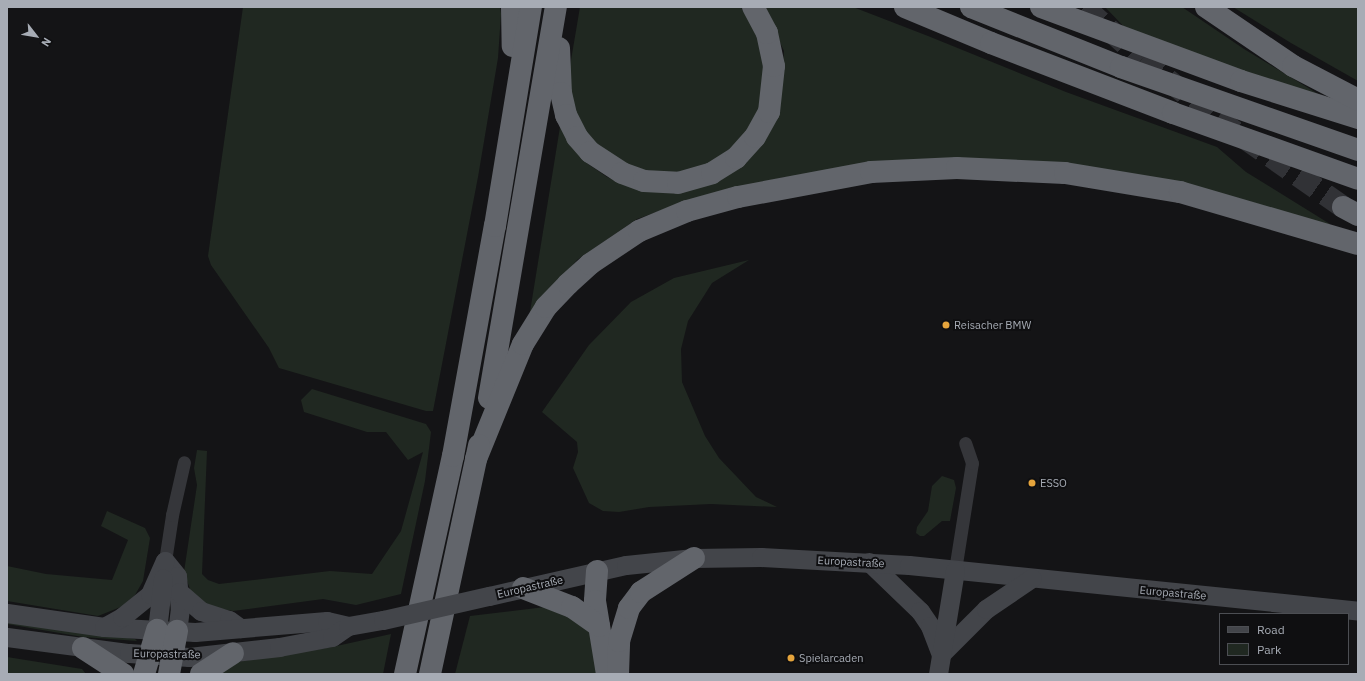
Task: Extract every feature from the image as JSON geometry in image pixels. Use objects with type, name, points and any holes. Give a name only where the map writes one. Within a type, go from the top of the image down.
[{"type":"highway","points":[[511,133],[515,23],[512,7]]},
{"type":"highway","points":[[405,674],[453,456],[511,133],[531,7]]},
{"type":"highway","points":[[557,7],[561,93],[566,115],[577,137],[602,162],[622,173],[658,184],[694,179],[724,166],[736,158],[762,126],[769,112],[774,66],[767,33],[753,7]]},
{"type":"highway","points":[[430,674],[476,459],[496,393],[557,7]]},
{"type":"highway","points":[[905,7],[991,43],[1172,113],[1358,179]]},
{"type":"highway","points":[[971,7],[1121,68],[1358,150]]},
{"type":"highway","points":[[1041,7],[1241,81],[1358,118]]},
{"type":"highway","points":[[1207,8],[1293,66],[1358,100]]},
{"type":"highway","points":[[496,393],[523,344],[546,307],[590,264],[639,231],[687,211],[792,185],[871,172],[957,168],[1065,173],[1180,192],[1358,244]]},
{"type":"highway","points":[[619,641],[629,608],[641,592],[694,558]]},
{"type":"highway","points":[[597,571],[595,602],[607,674]]},
{"type":"highway","points":[[597,571],[609,598],[619,641],[618,674]]},
{"type":"highway","points":[[523,588],[572,607],[599,626]]},
{"type":"highway","points":[[146,664],[167,631]]},
{"type":"highway","points":[[167,631],[170,665]]},
{"type":"highway","points":[[83,648],[123,674]]},
{"type":"highway","points":[[201,674],[233,652]]},
{"type":"main road","name":"Europastraße","points":[[7,612],[104,627],[167,631],[241,629],[327,621],[348,626],[383,620],[632,564],[694,558],[794,558],[869,562],[1358,611]]},
{"type":"main road","points":[[165,561],[177,576],[179,592],[167,631]]},
{"type":"main road","points":[[104,627],[122,618],[150,594],[165,561]]},
{"type":"main road","points":[[165,561],[167,631]]},
{"type":"main road","points":[[869,562],[920,611],[930,626],[941,654]]},
{"type":"main road","points":[[938,674],[955,570]]},
{"type":"main road","points":[[941,654],[986,609],[1032,578]]},
{"type":"main road","points":[[179,592],[201,611],[229,620],[241,629]]},
{"type":"main road","name":"Europastraße","points":[[7,637],[83,648],[146,664],[170,665],[233,652],[332,637],[348,626]]},
{"type":"street","points":[[955,570],[972,463],[965,443]]},
{"type":"street","points":[[165,561],[172,515],[184,462]]},
{"type":"green space","points":[[243,7],[500,7],[501,14],[498,58],[478,177],[433,411],[426,411],[279,368],[269,348],[211,265],[208,256]]},
{"type":"green space","points":[[580,7],[741,7],[758,37],[765,69],[759,108],[750,127],[737,143],[720,157],[699,168],[673,174],[631,168],[590,140],[570,105],[569,72]]},
{"type":"green space","points":[[764,7],[853,7],[1066,92],[1217,147],[1246,172],[1330,224],[1328,228],[1184,186],[828,172],[780,178],[682,203],[637,219],[577,260],[529,318],[560,127],[588,164],[607,177],[630,187],[721,180],[782,79],[784,51]]},
{"type":"green space","points":[[1105,7],[1182,7],[1244,49],[1330,101],[1127,30]]},
{"type":"green space","points":[[1233,7],[1358,7],[1358,81],[1291,43]]},
{"type":"green space","points":[[749,260],[712,283],[688,321],[681,349],[682,382],[705,436],[719,458],[756,497],[777,507],[711,504],[649,507],[619,512],[603,511],[589,503],[573,468],[578,452],[577,442],[542,412],[589,345],[631,302],[674,278]]},
{"type":"green space","points":[[312,389],[426,424],[431,432],[425,481],[401,594],[356,605],[323,599],[233,611],[210,607],[191,592],[184,572],[197,485],[194,468],[197,450],[207,451],[202,574],[208,580],[219,584],[330,571],[372,574],[401,531],[423,452],[408,460],[386,432],[367,432],[304,412],[301,400]]},
{"type":"green space","points":[[942,476],[954,480],[956,488],[950,521],[942,521],[924,536],[920,536],[916,533],[917,527],[928,511],[932,486]]},
{"type":"green space","points":[[107,511],[145,528],[150,538],[143,581],[135,595],[123,606],[98,616],[7,601],[7,566],[46,574],[112,580],[128,540],[101,526]]},
{"type":"green space","points":[[545,607],[574,616],[593,636],[601,674],[455,674],[470,616]]},
{"type":"green space","points":[[7,620],[135,639],[137,641],[83,637],[7,624]]},
{"type":"green space","points":[[391,634],[383,674],[212,674],[236,662],[332,647]]},
{"type":"green space","points":[[7,657],[82,669],[86,674],[7,674]]},
{"type":"tunnel","points":[[1084,7],[1142,59],[1217,119],[1343,207]]},
{"type":"place","name":"Reisacher BMW","points":[[946,325]]},
{"type":"place","name":"ESSO","points":[[1032,483]]},
{"type":"place","name":"Spielarcaden","points":[[791,658]]}]
